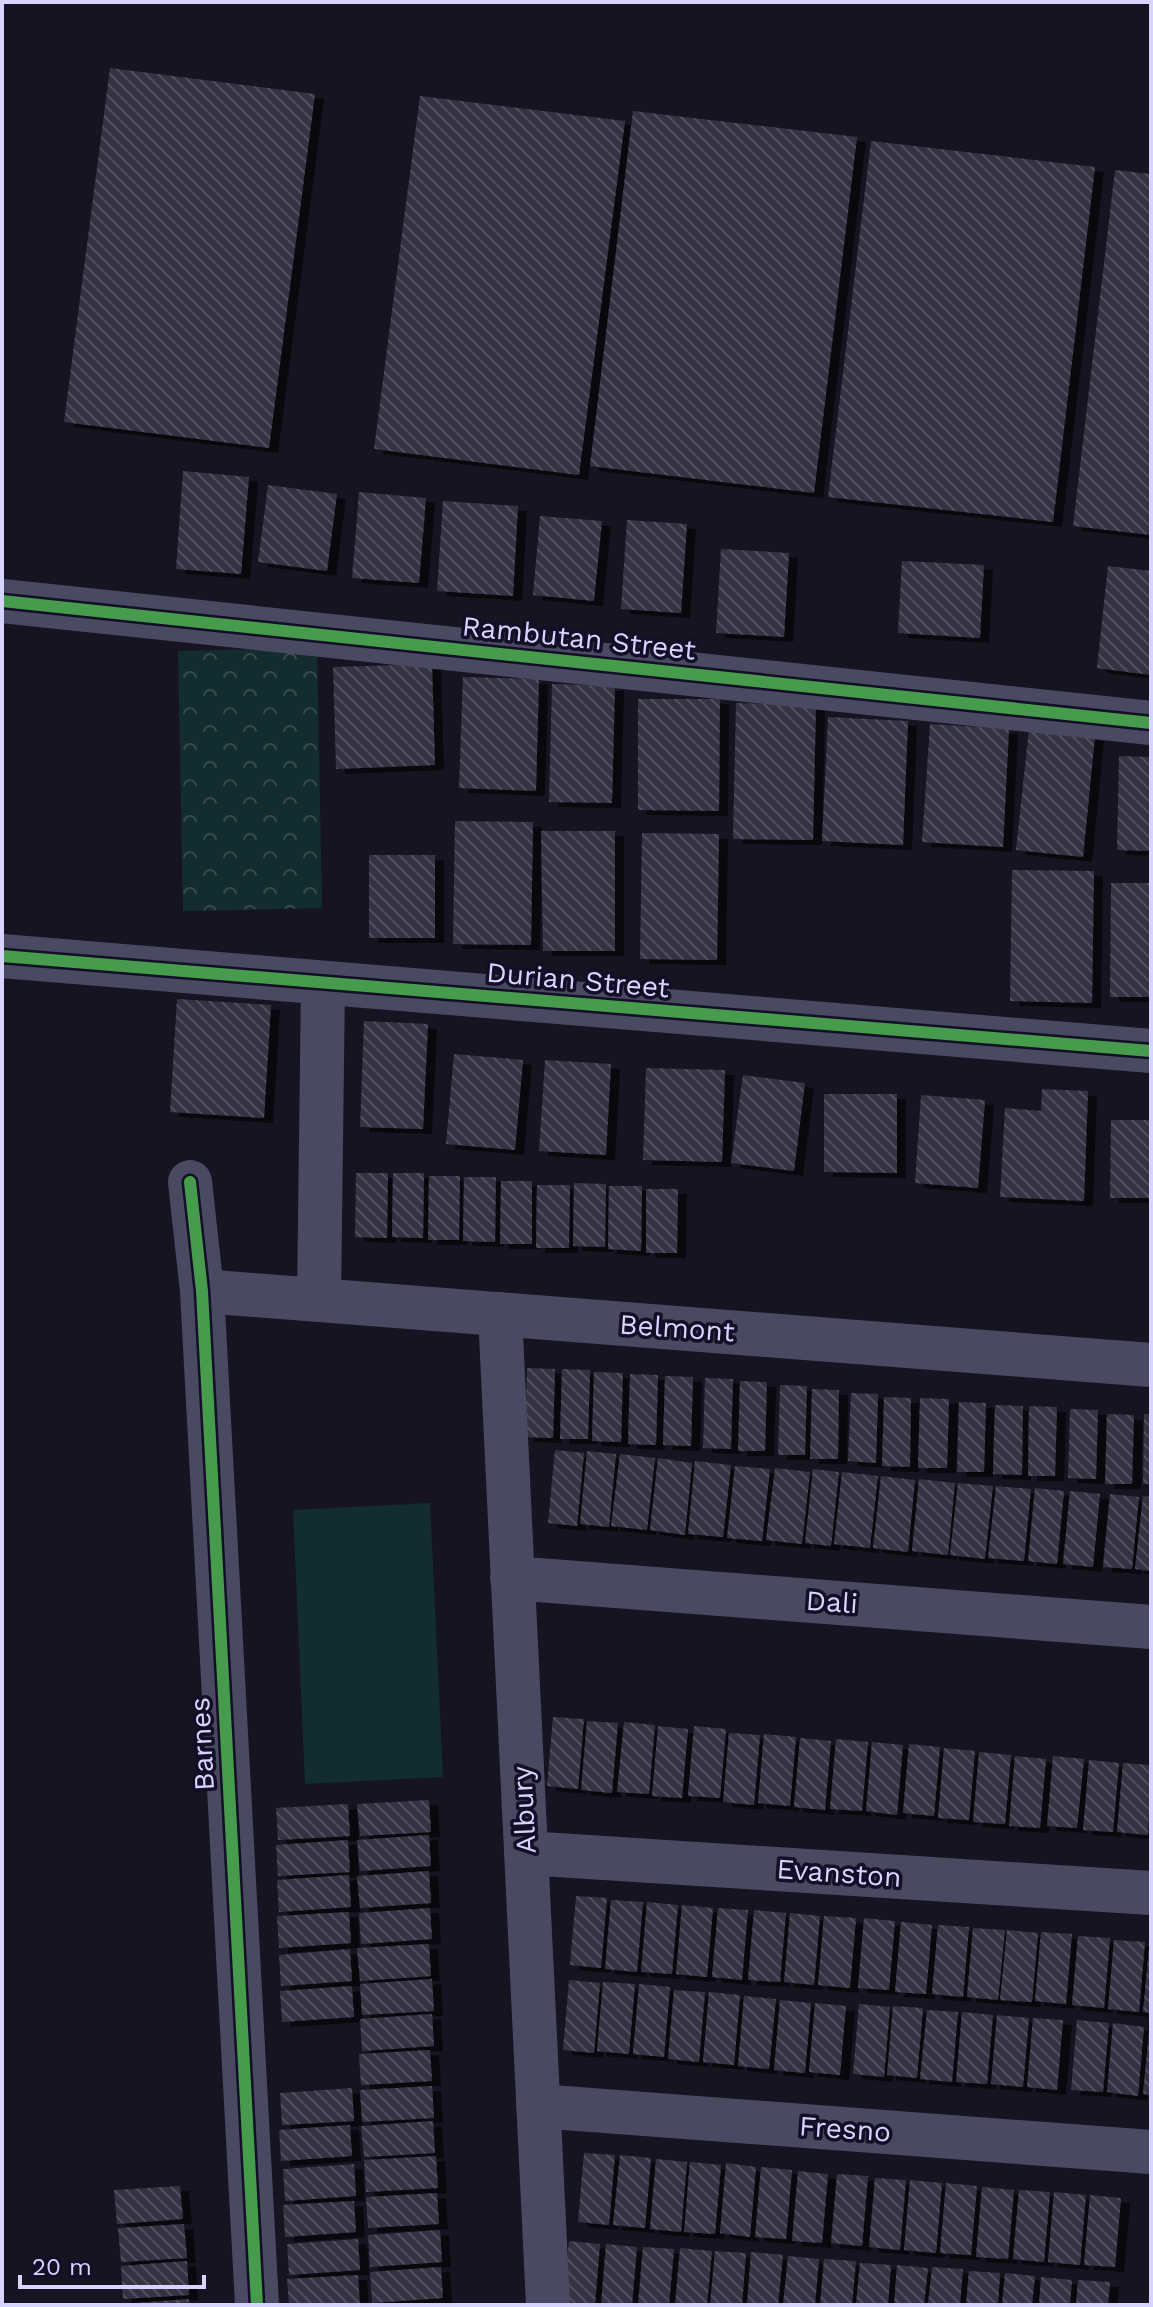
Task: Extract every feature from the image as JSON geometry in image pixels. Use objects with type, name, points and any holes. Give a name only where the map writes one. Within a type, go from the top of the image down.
[{"type":"street","name":"Rambutan Street","points":[[2,601],[1151,723]]},
{"type":"street","name":"Durian Street","points":[[2,956],[1151,1051]]},
{"type":"street","points":[[319,1300],[323,983]]},
{"type":"street","name":"Barnes","points":[[190,1182],[202,1291],[257,2305]]},
{"type":"street","name":"Belmont","points":[[202,1291],[1151,1365]]},
{"type":"street","name":"Albury","points":[[500,1314],[548,2305]]},
{"type":"street","name":"Dali","points":[[512,1578],[1151,1627]]},
{"type":"street","name":"Evanston","points":[[526,1853],[1151,1893]]},
{"type":"street","name":"Fresno","points":[[538,2106],[1151,2152]]},
{"type":"green space","points":[[317,648],[322,908],[183,911],[178,651]]},
{"type":"green space","points":[[430,1503],[443,1777],[305,1784],[293,1510]]},
{"type":"building","points":[[110,68],[315,94],[269,448],[64,422]]},
{"type":"building","points":[[420,96],[625,121],[579,475],[374,449]]},
{"type":"building","points":[[633,111],[857,137],[814,493],[590,466]]},
{"type":"building","points":[[871,141],[1095,167],[1053,522],[828,497]]},
{"type":"building","points":[[1115,170],[1151,174],[1151,535],[1073,526]]},
{"type":"building","points":[[183,471],[249,477],[241,574],[176,569]]},
{"type":"building","points":[[268,485],[337,494],[327,571],[258,562]]},
{"type":"building","points":[[359,492],[426,498],[419,583],[352,578]]},
{"type":"building","points":[[443,501],[518,506],[513,596],[437,591]]},
{"type":"building","points":[[540,516],[602,521],[594,601],[533,595]]},
{"type":"building","points":[[627,520],[687,524],[681,613],[621,609]]},
{"type":"building","points":[[721,549],[789,553],[784,637],[716,633]]},
{"type":"building","points":[[902,561],[984,565],[980,638],[898,633]]},
{"type":"building","points":[[1108,566],[1151,571],[1151,675],[1097,668]]},
{"type":"building","points":[[432,664],[435,765],[336,769],[333,667]]},
{"type":"building","points":[[463,677],[539,679],[536,791],[459,788]]},
{"type":"building","points":[[552,684],[615,686],[612,803],[549,802]]},
{"type":"building","points":[[638,699],[720,699],[719,811],[638,810]]},
{"type":"building","points":[[736,703],[816,705],[813,840],[733,839]]},
{"type":"building","points":[[828,717],[908,721],[903,845],[822,841]]},
{"type":"building","points":[[930,724],[1009,729],[1003,847],[922,842]]},
{"type":"building","points":[[1029,729],[1095,736],[1083,857],[1016,850]]},
{"type":"building","points":[[1119,756],[1151,757],[1151,851],[1117,850]]},
{"type":"building","points":[[455,821],[533,822],[531,945],[453,944]]},
{"type":"building","points":[[541,831],[615,831],[615,951],[543,951]]},
{"type":"building","points":[[642,833],[719,834],[717,960],[640,959]]},
{"type":"building","points":[[369,855],[435,855],[435,938],[369,938]]},
{"type":"building","points":[[1012,870],[1094,871],[1092,1003],[1010,1001]]},
{"type":"building","points":[[1111,883],[1151,883],[1151,997],[1110,997]]},
{"type":"building","points":[[177,999],[271,1005],[264,1118],[170,1112]]},
{"type":"building","points":[[364,1021],[428,1024],[423,1129],[360,1127]]},
{"type":"building","points":[[454,1054],[523,1060],[515,1150],[446,1144]]},
{"type":"building","points":[[545,1060],[611,1064],[606,1155],[539,1151]]},
{"type":"building","points":[[646,1068],[725,1070],[722,1162],[643,1160]]},
{"type":"building","points":[[743,1075],[805,1083],[794,1171],[731,1163]]},
{"type":"building","points":[[1042,1089],[1088,1091],[1084,1201],[1000,1197],[1005,1108],[1041,1111]]},
{"type":"building","points":[[824,1094],[897,1094],[897,1173],[824,1172]]},
{"type":"building","points":[[921,1095],[985,1100],[978,1188],[915,1183]]},
{"type":"building","points":[[1111,1120],[1151,1120],[1151,1198],[1110,1198]]},
{"type":"building","points":[[356,1173],[388,1173],[387,1238],[355,1237]]},
{"type":"building","points":[[393,1173],[424,1173],[423,1238],[392,1237]]},
{"type":"building","points":[[429,1176],[460,1176],[459,1240],[428,1240]]},
{"type":"building","points":[[464,1177],[496,1177],[495,1242],[463,1241]]},
{"type":"building","points":[[501,1181],[532,1181],[532,1244],[500,1244]]},
{"type":"building","points":[[574,1183],[606,1184],[605,1247],[573,1246]]},
{"type":"building","points":[[537,1185],[570,1185],[569,1248],[536,1248]]},
{"type":"building","points":[[609,1186],[642,1186],[641,1251],[608,1249]]},
{"type":"building","points":[[646,1189],[678,1189],[677,1253],[646,1253]]},
{"type":"building","points":[[527,1368],[555,1369],[553,1438],[525,1437]]},
{"type":"building","points":[[562,1369],[590,1370],[588,1439],[560,1439]]},
{"type":"building","points":[[594,1372],[623,1373],[621,1442],[592,1441]]},
{"type":"building","points":[[630,1374],[658,1375],[656,1445],[628,1444]]},
{"type":"building","points":[[665,1376],[693,1377],[691,1446],[663,1445]]},
{"type":"building","points":[[705,1378],[733,1379],[731,1449],[703,1448]]},
{"type":"building","points":[[740,1381],[767,1382],[765,1451],[738,1451]]},
{"type":"building","points":[[780,1385],[807,1386],[805,1455],[778,1455]]},
{"type":"building","points":[[812,1389],[839,1390],[838,1459],[810,1459]]},
{"type":"building","points":[[851,1393],[878,1394],[876,1463],[848,1461]]},
{"type":"building","points":[[884,1397],[911,1398],[910,1467],[882,1466]]},
{"type":"building","points":[[920,1398],[949,1399],[947,1468],[918,1468]]},
{"type":"building","points":[[959,1402],[986,1403],[984,1472],[957,1472]]},
{"type":"building","points":[[995,1405],[1023,1406],[1022,1475],[993,1474]]},
{"type":"building","points":[[1029,1406],[1057,1407],[1055,1476],[1028,1476]]},
{"type":"building","points":[[1070,1409],[1098,1410],[1096,1479],[1068,1478]]},
{"type":"building","points":[[1107,1414],[1134,1415],[1132,1484],[1105,1484]]},
{"type":"building","points":[[1144,1414],[1151,1414],[1151,1484],[1143,1484]]},
{"type":"building","points":[[555,1450],[584,1453],[577,1526],[548,1523]]},
{"type":"building","points":[[587,1451],[616,1454],[609,1527],[580,1524]]},
{"type":"building","points":[[620,1454],[655,1458],[647,1530],[611,1526]]},
{"type":"building","points":[[658,1458],[692,1463],[685,1535],[650,1530]]},
{"type":"building","points":[[695,1461],[731,1465],[723,1537],[688,1534]]},
{"type":"building","points":[[735,1466],[770,1469],[762,1541],[727,1538]]},
{"type":"building","points":[[775,1468],[810,1472],[802,1544],[766,1540]]},
{"type":"building","points":[[813,1469],[839,1472],[831,1546],[805,1543]]},
{"type":"building","points":[[842,1472],[878,1476],[870,1548],[834,1544]]},
{"type":"building","points":[[881,1476],[915,1480],[908,1552],[873,1548]]},
{"type":"building","points":[[919,1479],[955,1483],[948,1555],[912,1551]]},
{"type":"building","points":[[958,1483],[993,1486],[985,1559],[950,1555]]},
{"type":"building","points":[[996,1486],[1031,1489],[1024,1561],[988,1558]]},
{"type":"building","points":[[1035,1488],[1064,1491],[1057,1564],[1028,1561]]},
{"type":"building","points":[[1070,1491],[1100,1494],[1093,1567],[1063,1564]]},
{"type":"building","points":[[1110,1494],[1139,1497],[1132,1569],[1103,1567]]},
{"type":"building","points":[[1143,1496],[1151,1497],[1151,1571],[1135,1569]]},
{"type":"building","points":[[553,1717],[584,1719],[578,1789],[547,1786]]},
{"type":"building","points":[[587,1721],[618,1723],[612,1793],[581,1790]]},
{"type":"building","points":[[624,1722],[655,1725],[649,1794],[617,1792]]},
{"type":"building","points":[[658,1726],[688,1729],[682,1798],[652,1796]]},
{"type":"building","points":[[694,1726],[726,1729],[720,1798],[688,1796]]},
{"type":"building","points":[[729,1733],[760,1735],[754,1805],[723,1802]]},
{"type":"building","points":[[764,1734],[796,1737],[790,1806],[758,1803]]},
{"type":"building","points":[[800,1738],[831,1741],[825,1810],[794,1807]]},
{"type":"building","points":[[836,1739],[868,1742],[862,1811],[830,1809]]},
{"type":"building","points":[[872,1742],[903,1745],[897,1815],[866,1811]]},
{"type":"building","points":[[909,1744],[940,1747],[934,1816],[903,1813]]},
{"type":"building","points":[[944,1748],[975,1751],[969,1820],[938,1818]]},
{"type":"building","points":[[979,1752],[1011,1755],[1005,1824],[973,1822]]},
{"type":"building","points":[[1015,1756],[1046,1759],[1040,1828],[1009,1826]]},
{"type":"building","points":[[1053,1756],[1084,1759],[1077,1828],[1047,1826]]},
{"type":"building","points":[[1089,1760],[1119,1763],[1113,1832],[1083,1830]]},
{"type":"building","points":[[1123,1763],[1151,1765],[1148,1835],[1117,1832]]},
{"type":"building","points":[[429,1800],[431,1832],[360,1836],[357,1804]]},
{"type":"building","points":[[348,1804],[350,1836],[278,1840],[276,1808]]},
{"type":"building","points":[[429,1835],[431,1866],[360,1871],[357,1840]]},
{"type":"building","points":[[348,1840],[350,1872],[278,1876],[276,1845]]},
{"type":"building","points":[[429,1871],[431,1903],[360,1908],[357,1876]]},
{"type":"building","points":[[349,1875],[351,1907],[279,1912],[277,1880]]},
{"type":"building","points":[[576,1896],[607,1898],[601,1968],[570,1965]]},
{"type":"building","points":[[611,1900],[643,1902],[637,1972],[605,1969]]},
{"type":"building","points":[[647,1902],[678,1905],[672,1974],[641,1972]]},
{"type":"building","points":[[682,1905],[713,1908],[707,1977],[676,1974]]},
{"type":"building","points":[[430,1908],[432,1939],[361,1944],[359,1913]]},
{"type":"building","points":[[718,1908],[748,1910],[742,1980],[712,1977]]},
{"type":"building","points":[[754,1910],[786,1913],[780,1982],[748,1980]]},
{"type":"building","points":[[349,1912],[351,1943],[279,1948],[277,1916]]},
{"type":"building","points":[[790,1913],[820,1916],[814,1985],[784,1982]]},
{"type":"building","points":[[824,1916],[856,1918],[850,1988],[818,1985]]},
{"type":"building","points":[[864,1918],[895,1921],[889,1990],[858,1988]]},
{"type":"building","points":[[901,1922],[932,1925],[926,1994],[895,1992]]},
{"type":"building","points":[[938,1925],[969,1927],[963,1997],[932,1994]]},
{"type":"building","points":[[973,1928],[1005,1930],[998,2000],[967,1997]]},
{"type":"building","points":[[1007,1930],[1038,1933],[1032,2002],[1000,2000]]},
{"type":"building","points":[[1041,1932],[1072,1934],[1066,2004],[1035,2001]]},
{"type":"building","points":[[1078,1936],[1110,1938],[1104,2008],[1072,2005]]},
{"type":"building","points":[[1114,1940],[1145,1942],[1139,2012],[1108,2009]]},
{"type":"building","points":[[429,1944],[431,1976],[360,1981],[357,1948]]},
{"type":"building","points":[[350,1949],[352,1981],[281,1986],[279,1955]]},
{"type":"building","points":[[1151,1950],[1151,2013],[1143,2012]]},
{"type":"building","points":[[432,1979],[434,2011],[362,2015],[360,1984]]},
{"type":"building","points":[[569,1980],[600,1983],[594,2053],[563,2050]]},
{"type":"building","points":[[603,1982],[635,1984],[629,2054],[597,2051]]},
{"type":"building","points":[[639,1984],[670,1987],[664,2057],[633,2054]]},
{"type":"building","points":[[352,1986],[354,2017],[282,2022],[280,1991]]},
{"type":"building","points":[[674,1990],[705,1992],[699,2062],[668,2059]]},
{"type":"building","points":[[709,1992],[740,1995],[734,2065],[703,2062]]},
{"type":"building","points":[[744,1996],[776,1999],[769,2069],[738,2066]]},
{"type":"building","points":[[780,2000],[811,2003],[805,2073],[774,2070]]},
{"type":"building","points":[[815,2003],[846,2006],[840,2075],[809,2072]]},
{"type":"building","points":[[859,2004],[890,2007],[884,2077],[853,2074]]},
{"type":"building","points":[[893,2006],[923,2008],[917,2078],[887,2075]]},
{"type":"building","points":[[927,2010],[958,2012],[952,2082],[920,2079]]},
{"type":"building","points":[[962,2012],[993,2015],[987,2084],[956,2082]]},
{"type":"building","points":[[432,2014],[434,2046],[362,2051],[360,2019]]},
{"type":"building","points":[[997,2015],[1029,2018],[1023,2087],[991,2084]]},
{"type":"building","points":[[1033,2018],[1063,2020],[1057,2090],[1027,2087]]},
{"type":"building","points":[[1077,2020],[1109,2023],[1103,2092],[1071,2090]]},
{"type":"building","points":[[1113,2023],[1144,2027],[1138,2096],[1107,2092]]},
{"type":"building","points":[[1151,2032],[1151,2095],[1143,2094]]},
{"type":"building","points":[[430,2050],[432,2081],[361,2085],[359,2054]]},
{"type":"building","points":[[432,2086],[434,2118],[362,2122],[360,2090]]},
{"type":"building","points":[[352,2088],[354,2121],[282,2125],[280,2093]]},
{"type":"building","points":[[433,2121],[435,2153],[364,2157],[361,2126]]},
{"type":"building","points":[[350,2125],[352,2156],[281,2161],[279,2130]]},
{"type":"building","points":[[584,2153],[615,2155],[609,2225],[578,2222]]},
{"type":"building","points":[[620,2155],[651,2158],[645,2228],[613,2225]]},
{"type":"building","points":[[436,2156],[438,2188],[366,2192],[364,2160]]},
{"type":"building","points":[[656,2159],[687,2162],[681,2232],[650,2229]]},
{"type":"building","points":[[690,2162],[721,2165],[715,2234],[684,2232]]},
{"type":"building","points":[[726,2163],[756,2167],[750,2237],[720,2233]]},
{"type":"building","points":[[354,2164],[356,2196],[285,2201],[283,2169]]},
{"type":"building","points":[[761,2167],[792,2170],[786,2239],[755,2237]]},
{"type":"building","points":[[798,2171],[828,2174],[822,2243],[792,2241]]},
{"type":"building","points":[[837,2174],[868,2176],[862,2246],[831,2243]]},
{"type":"building","points":[[875,2178],[906,2180],[900,2250],[869,2247]]},
{"type":"building","points":[[910,2180],[942,2183],[936,2253],[904,2250]]},
{"type":"building","points":[[946,2183],[977,2186],[971,2255],[940,2253]]},
{"type":"building","points":[[180,2186],[183,2219],[117,2224],[114,2190]]},
{"type":"building","points":[[982,2187],[1014,2190],[1008,2259],[976,2257]]},
{"type":"building","points":[[1019,2190],[1050,2192],[1044,2262],[1013,2259]]},
{"type":"building","points":[[1054,2192],[1086,2195],[1080,2265],[1048,2262]]},
{"type":"building","points":[[437,2193],[439,2224],[368,2228],[366,2197]]},
{"type":"building","points":[[1090,2195],[1121,2198],[1115,2267],[1084,2265]]},
{"type":"building","points":[[354,2201],[356,2232],[285,2237],[283,2205]]},
{"type":"building","points":[[184,2224],[187,2258],[121,2262],[118,2228]]},
{"type":"building","points":[[440,2230],[442,2262],[370,2267],[368,2235]]},
{"type":"building","points":[[358,2239],[360,2270],[289,2275],[287,2244]]},
{"type":"building","points":[[569,2241],[600,2244],[595,2305],[563,2305]]},
{"type":"building","points":[[606,2244],[637,2247],[632,2305],[601,2305]]},
{"type":"building","points":[[643,2247],[674,2249],[669,2305],[638,2305]]},
{"type":"building","points":[[680,2248],[712,2251],[707,2305],[675,2305]]},
{"type":"building","points":[[715,2251],[746,2253],[742,2305],[710,2305]]},
{"type":"building","points":[[751,2252],[783,2255],[778,2305],[747,2305]]},
{"type":"building","points":[[788,2256],[819,2259],[815,2305],[783,2305]]},
{"type":"building","points":[[824,2259],[856,2261],[852,2305],[820,2305]]},
{"type":"building","points":[[187,2261],[189,2295],[123,2299],[121,2266]]},
{"type":"building","points":[[860,2263],[891,2265],[888,2305],[856,2305]]},
{"type":"building","points":[[897,2265],[928,2268],[924,2305],[894,2305]]},
{"type":"building","points":[[441,2267],[443,2298],[372,2303],[370,2272]]},
{"type":"building","points":[[932,2267],[963,2269],[960,2305],[928,2305]]},
{"type":"building","points":[[969,2271],[1000,2273],[998,2305],[966,2305]]},
{"type":"building","points":[[1005,2273],[1035,2276],[1032,2305],[1002,2305]]},
{"type":"building","points":[[358,2275],[360,2305],[289,2305],[287,2279]]},
{"type":"building","points":[[1041,2277],[1072,2280],[1070,2305],[1039,2305]]},
{"type":"building","points":[[1078,2280],[1110,2282],[1108,2305],[1076,2305]]},
{"type":"building","points":[[189,2299],[189,2305],[136,2303]]},
{"type":"cycle path","points":[[2,601],[1151,723]]},
{"type":"cycle path","points":[[2,956],[1151,1051]]},
{"type":"cycle path","points":[[190,1182],[202,1291],[257,2305]]}]
